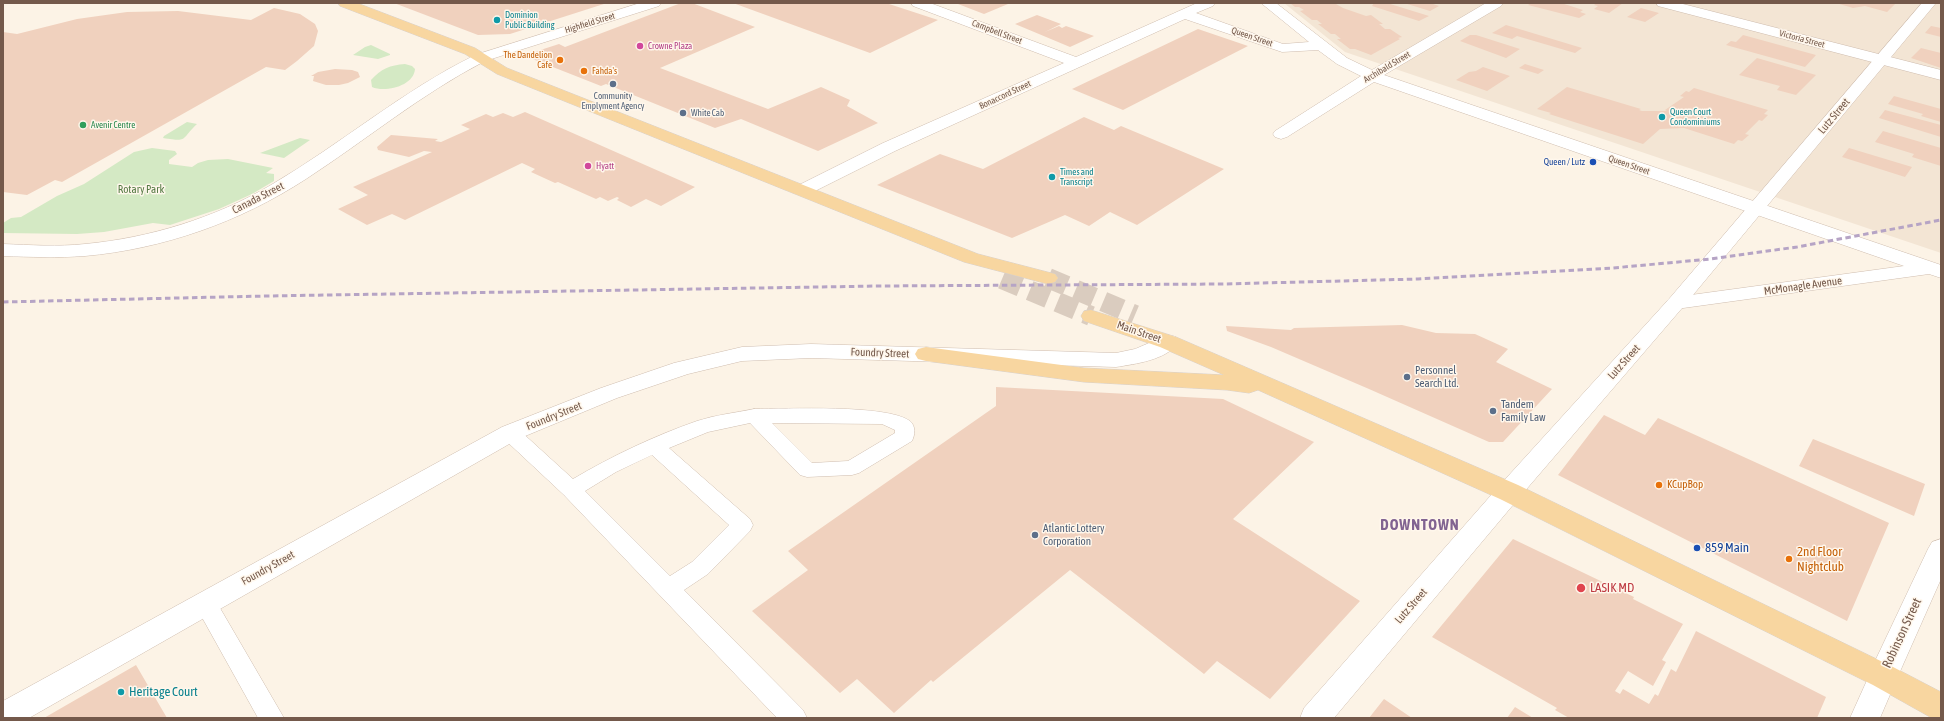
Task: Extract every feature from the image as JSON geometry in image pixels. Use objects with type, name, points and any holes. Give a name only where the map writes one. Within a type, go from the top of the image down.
[{"type":"main road","points":[[345,3],[470,51],[502,71],[970,258],[1048,278]]},
{"type":"main road","points":[[970,258],[1002,278]]},
{"type":"main road","name":"Main Street","points":[[1134,314],[1168,342]]},
{"type":"main road","name":"Main Street","points":[[1091,316],[1168,342]]},
{"type":"main road","points":[[1168,342],[1509,492],[1883,676],[1941,707]]},
{"type":"main road","points":[[926,354],[1084,375],[1227,383],[1247,386],[1300,400]]},
{"type":"street","name":"Highfield Street","points":[[480,58],[654,3]]},
{"type":"street","name":"Bonaccord Street","points":[[803,190],[889,148],[1208,3]]},
{"type":"street","name":"Queen Street","points":[[1268,3],[1342,61],[1372,76],[1935,270]]},
{"type":"street","name":"Archibald Street","points":[[1280,134],[1372,76],[1496,3]]},
{"type":"street","name":"Victoria Street","points":[[1663,3],[1941,75]]},
{"type":"street","name":"Lutz Street","points":[[1315,718],[1509,492],[1676,303],[1882,60],[1928,3]]},
{"type":"street","name":"Campbell Street","points":[[929,4],[1076,62]]},
{"type":"street","name":"Queen Street","points":[[1185,14],[1282,48],[1322,45]]},
{"type":"street","name":"Canada Street","points":[[3,250],[84,250],[138,241],[191,227],[231,213],[262,199],[300,175],[447,74],[480,58]]},
{"type":"street","name":"McMonagle Avenue","points":[[1676,303],[1935,270]]},
{"type":"street","name":"Foundry Street","points":[[3,717],[510,434],[609,393],[682,368],[742,354],[811,351],[1116,360],[1137,357],[1153,351],[1168,342]]},
{"type":"street","name":"Robinson Street","points":[[1865,718],[1941,549]]},
{"type":"lane","points":[[571,490],[609,467],[654,446],[704,426],[754,416],[841,416],[885,418],[904,426],[905,436],[852,468],[807,470],[754,416]]},
{"type":"lane","points":[[510,434],[571,490],[794,718]]},
{"type":"lane","points":[[654,446],[742,525],[700,568],[668,589]]},
{"type":"lane","points":[[205,603],[271,718]]},
{"type":"shaded area","points":[[1284,3],[1941,3],[1941,253],[1345,52]]},
{"type":"green space","points":[[371,45],[390,55],[378,59],[353,55]]},
{"type":"green space","points":[[405,64],[412,66],[415,69],[410,80],[398,87],[378,89],[372,87],[371,80],[382,70],[395,65]]},
{"type":"green space","points":[[187,122],[197,124],[181,140],[163,138],[164,136]]},
{"type":"green space","points":[[300,138],[310,140],[284,158],[260,153]]},
{"type":"green space","name":"Rotary Park","points":[[152,148],[175,151],[177,154],[169,160],[169,164],[192,167],[198,163],[208,160],[228,159],[273,168],[266,173],[274,174],[274,181],[252,194],[219,209],[170,225],[153,223],[104,232],[77,234],[3,233],[3,223],[11,218],[21,217],[57,196],[84,184],[134,152]]},
{"type":"building","name":"Dominion Public Building","points":[[394,3],[607,3],[510,34],[478,35]]},
{"type":"building","points":[[681,3],[692,3],[755,27],[660,68],[768,109],[821,87],[850,100],[847,106],[878,123],[818,151],[741,119],[715,128],[606,84],[601,86],[530,58],[532,57],[528,54],[559,44],[565,47]]},
{"type":"building","points":[[733,3],[886,3],[938,20],[870,53]]},
{"type":"building","points":[[1290,3],[1338,3],[1336,4],[1343,8],[1366,16],[1371,15],[1383,24],[1379,24],[1385,29],[1390,29],[1402,37],[1371,55],[1355,49],[1350,49],[1337,39],[1341,39],[1335,34],[1331,34],[1318,24],[1322,24],[1317,20],[1312,20],[1300,11],[1304,10],[1299,7],[1295,7]]},
{"type":"building","points":[[1374,3],[1387,3],[1429,16],[1419,21],[1372,6]]},
{"type":"building","points":[[1404,3],[1430,3],[1439,6],[1430,11]]},
{"type":"building","points":[[1531,3],[1561,3],[1583,10],[1580,12],[1586,14],[1579,18],[1528,5]]},
{"type":"building","points":[[1597,3],[1623,3],[1609,13],[1594,9],[1598,6],[1594,5]]},
{"type":"building","points":[[1836,3],[1896,3],[1887,12],[1865,6],[1853,8]]},
{"type":"building","points":[[958,4],[1008,4],[984,14]]},
{"type":"building","name":"Avenir Centre","points":[[274,8],[300,14],[315,24],[318,31],[314,46],[285,70],[266,67],[62,182],[55,180],[27,195],[3,192],[3,32],[17,34],[77,19],[127,12],[178,11],[251,20]]},
{"type":"building","points":[[1641,8],[1659,13],[1645,22],[1627,17]]},
{"type":"building","points":[[1037,15],[1061,24],[1045,32],[1059,26],[1062,28],[1066,26],[1094,36],[1070,47],[1015,24]]},
{"type":"building","points":[[1506,25],[1582,48],[1575,53],[1517,36],[1512,39],[1492,33]]},
{"type":"building","points":[[1931,26],[1941,28],[1941,37],[1925,33]]},
{"type":"building","points":[[1198,29],[1248,46],[1123,110],[1072,89]]},
{"type":"building","points":[[1470,35],[1476,35],[1520,49],[1506,58],[1460,41]]},
{"type":"building","points":[[1743,35],[1816,55],[1805,67],[1726,45],[1731,41],[1736,42]]},
{"type":"building","points":[[1921,48],[1941,53],[1941,68],[1911,58]]},
{"type":"building","points":[[1757,58],[1816,75],[1796,95],[1777,90],[1780,86],[1739,75]]},
{"type":"building","points":[[1525,64],[1544,70],[1538,74],[1519,68]]},
{"type":"building","points":[[1483,67],[1510,76],[1487,91],[1456,80],[1469,72],[1476,71]]},
{"type":"building","points":[[335,69],[352,70],[358,72],[360,77],[348,83],[339,85],[326,85],[313,81],[314,76],[311,76],[318,72]]},
{"type":"building","name":"Queen Court Condominiums","points":[[1567,87],[1641,109],[1639,110],[1642,111],[1667,111],[1665,110],[1684,97],[1680,96],[1686,91],[1689,92],[1694,88],[1768,110],[1764,114],[1768,115],[1762,121],[1759,120],[1745,134],[1749,135],[1742,141],[1738,140],[1734,144],[1684,128],[1660,129],[1643,144],[1537,109]]},
{"type":"building","points":[[1894,96],[1941,109],[1941,122],[1921,116],[1923,114],[1888,104]]},
{"type":"building","points":[[1885,110],[1941,125],[1941,137],[1879,118]]},
{"type":"building","name":"Hyatt","points":[[525,112],[695,187],[661,206],[646,199],[631,207],[617,200],[619,198],[617,197],[608,201],[600,197],[596,199],[558,182],[555,183],[531,172],[535,169],[522,163],[405,220],[392,214],[367,225],[338,209],[368,195],[353,187],[432,152],[424,151],[409,157],[378,150],[377,147],[391,135],[438,139],[435,141],[441,142],[470,129],[461,125],[486,114],[493,117],[503,113],[513,117]]},
{"type":"building","name":"Times and Transcript","points":[[1084,117],[1114,130],[1121,126],[1224,169],[1137,225],[1110,212],[1089,226],[1065,215],[1012,238],[877,185],[940,154],[983,169]]},
{"type":"building","points":[[1883,131],[1941,148],[1941,166],[1912,157],[1914,154],[1875,142]]},
{"type":"building","points":[[1849,148],[1912,167],[1905,177],[1842,157]]},
{"type":"building","points":[[1402,325],[1436,333],[1475,334],[1508,349],[1496,362],[1552,389],[1503,442],[1489,442],[1271,347],[1227,331],[1226,326],[1291,330],[1294,328]]},
{"type":"building","name":"Atlantic Lottery Corporation","points":[[996,387],[1223,399],[1314,442],[1233,519],[1360,601],[1270,699],[1217,661],[1204,674],[1070,570],[933,682],[931,680],[894,713],[857,679],[840,693],[752,611],[808,570],[788,551],[996,406]]},
{"type":"building","points":[[1604,415],[1645,435],[1658,418],[1889,523],[1847,621],[1558,475]]},
{"type":"building","points":[[1813,439],[1925,484],[1914,516],[1799,466]]},
{"type":"building","points":[[1513,539],[1634,597],[1633,599],[1683,624],[1662,660],[1666,662],[1653,686],[1628,671],[1615,691],[1620,694],[1623,689],[1649,704],[1655,694],[1658,696],[1671,669],[1676,672],[1696,631],[1826,697],[1817,718],[1569,718],[1555,710],[1557,708],[1432,637]]},
{"type":"building","name":"Heritage Court","points":[[136,665],[167,718],[44,718]]},
{"type":"building","points":[[1384,699],[1412,718],[1369,718]]},
{"type":"building","points":[[1515,707],[1533,718],[1507,718]]},
{"type":"tunnel","points":[[1048,278],[1135,315]]},
{"type":"tunnel","points":[[1002,279],[1091,316]]},
{"type":"railway","points":[[3,302],[266,296],[880,286],[1223,284],[1418,279],[1613,268],[1710,259],[1797,247],[1941,220]]},
{"type":"place","name":"Dominion Public Building","points":[[497,20]]},
{"type":"place","name":"Crowne Plaza","points":[[640,46]]},
{"type":"place","name":"The Dandelion Cafe","points":[[560,60]]},
{"type":"place","name":"Fahda's","points":[[584,71]]},
{"type":"place","name":"Community Emplyment Agency","points":[[613,84]]},
{"type":"place","name":"White Cab","points":[[683,113]]},
{"type":"place","name":"Queen Court Condominiums","points":[[1662,117]]},
{"type":"place","name":"Avenir Centre","points":[[83,125]]},
{"type":"place","name":"Queen / Lutz","points":[[1593,162]]},
{"type":"place","name":"Hyatt","points":[[588,166]]},
{"type":"place","name":"Times and Transcript","points":[[1052,177]]},
{"type":"place","name":"Personnel Search Ltd.","points":[[1407,377]]},
{"type":"place","name":"Tandem Family Law","points":[[1493,411]]},
{"type":"place","name":"KCupBop","points":[[1659,485]]},
{"type":"place","name":"Atlantic Lottery Corporation","points":[[1035,535]]},
{"type":"place","name":"859 Main","points":[[1697,548]]},
{"type":"place","name":"2nd Floor Nightclub","points":[[1789,559]]},
{"type":"place","name":"LASIK MD","points":[[1581,588]]},
{"type":"place","name":"Heritage Court","points":[[121,692]]},
{"type":"district","name":"DOWNTOWN","points":[[1420,525]]}]
